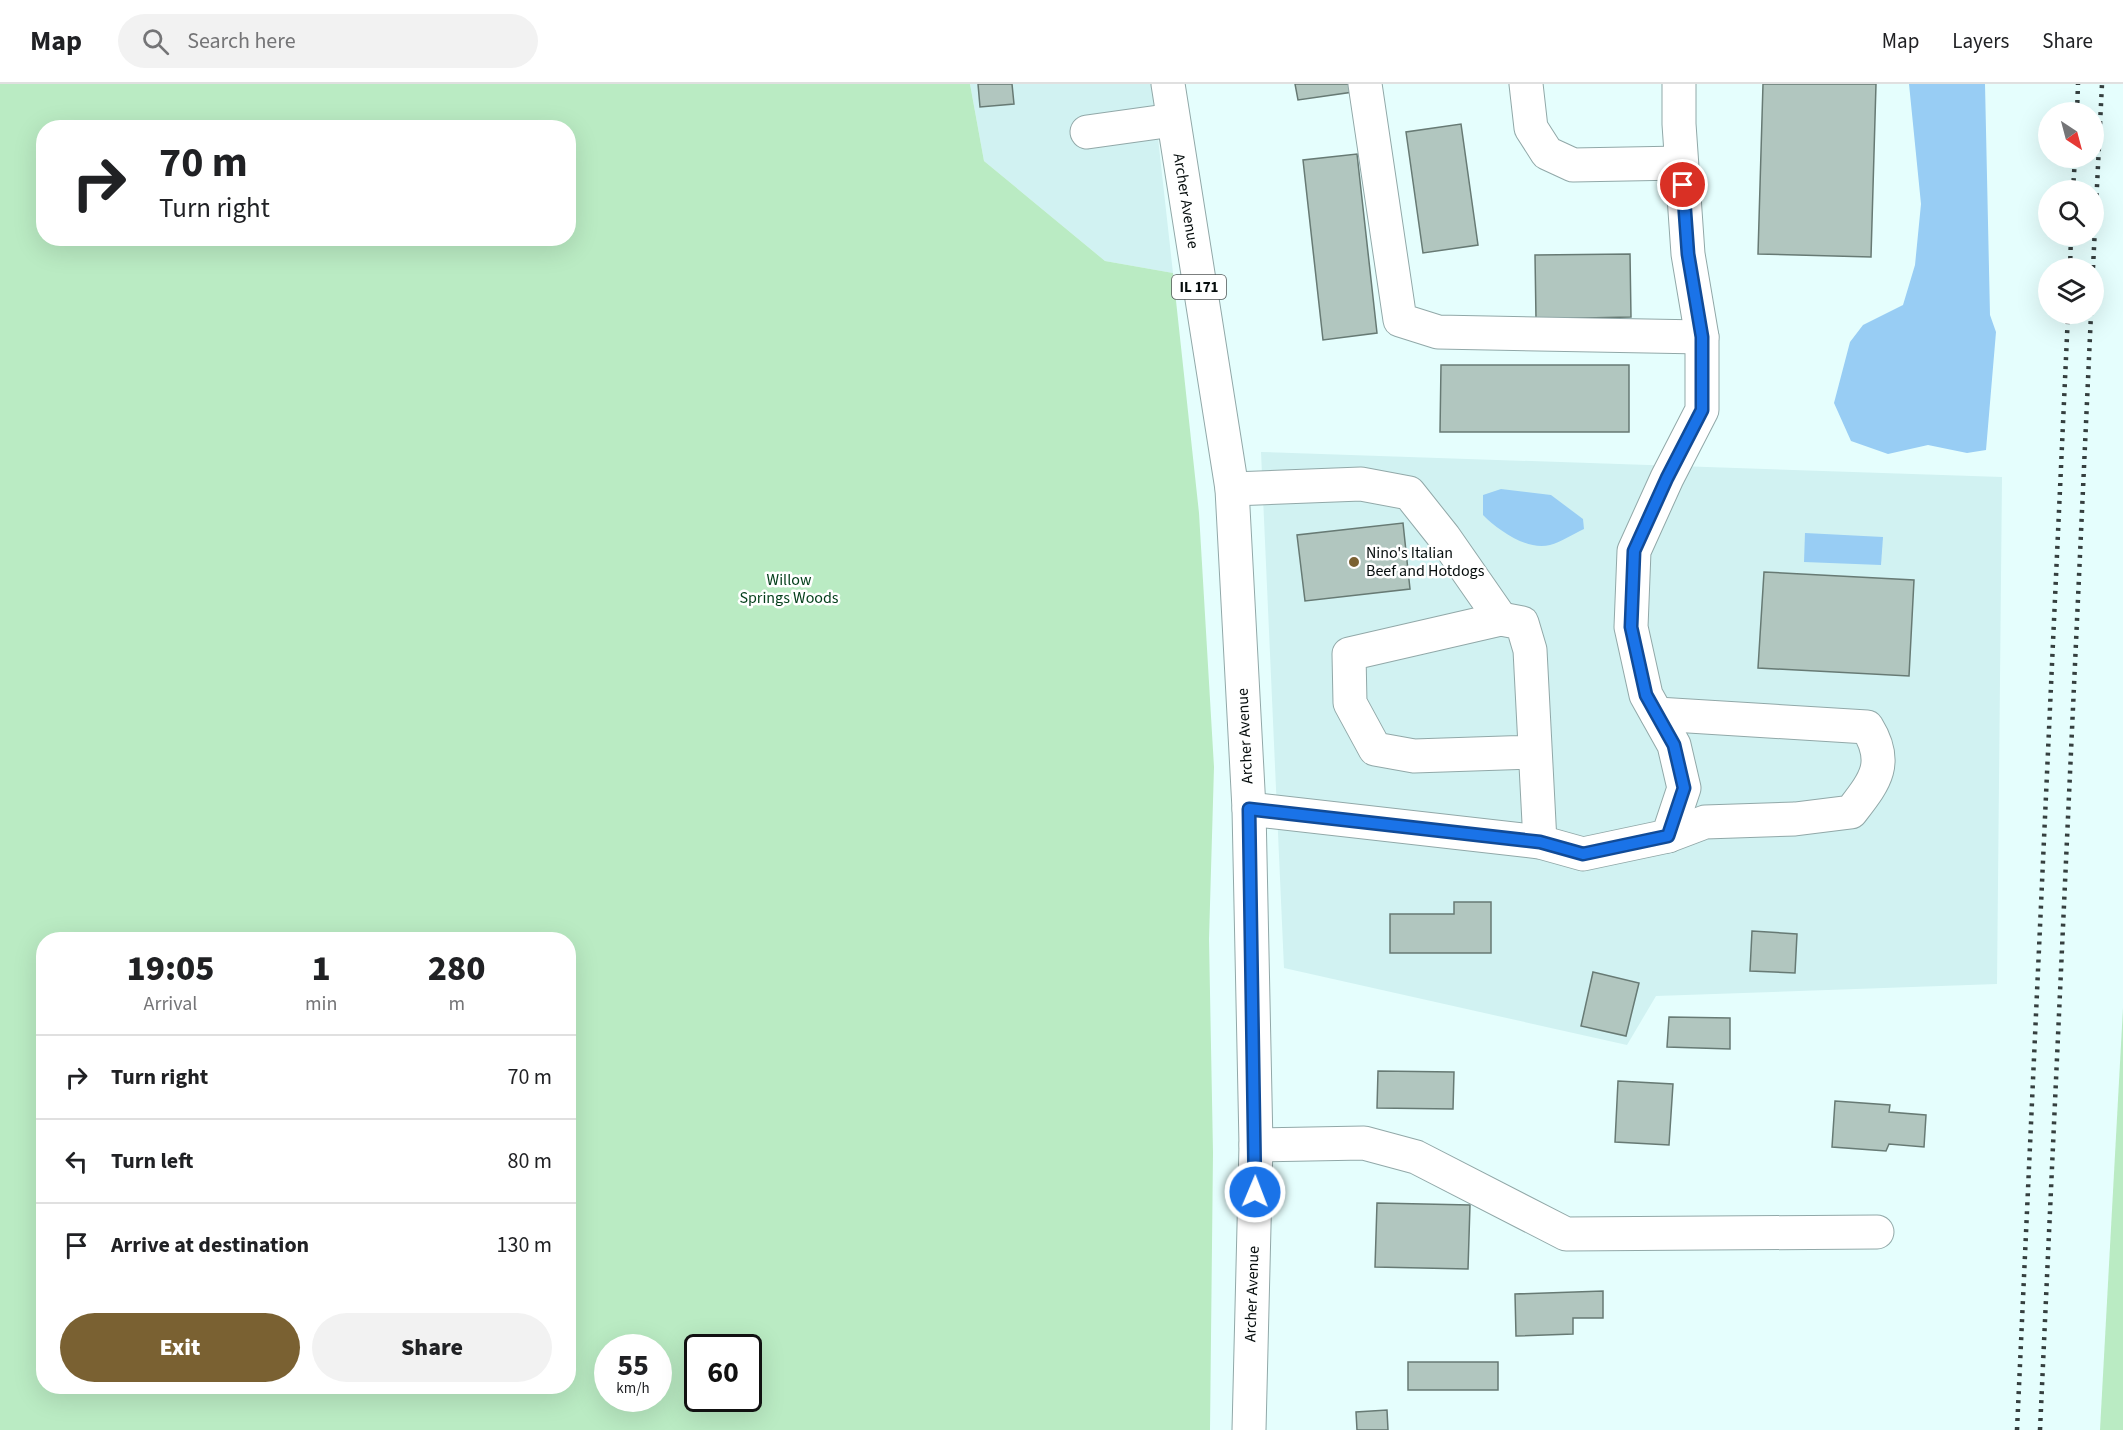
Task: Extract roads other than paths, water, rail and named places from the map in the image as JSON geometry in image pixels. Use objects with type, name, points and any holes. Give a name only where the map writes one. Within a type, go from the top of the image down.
[{"type":"main road","name":"Archer Avenue","points":[[1168,84],[1232,489],[1249,809],[1256,1145],[1249,1430]]},
{"type":"main road","points":[[1365,84],[1400,320],[1438,332],[1702,337]]},
{"type":"main road","points":[[1526,84],[1531,128],[1546,153],[1573,165],[1682,163]]},
{"type":"main road","points":[[1668,836],[1684,788],[1674,745],[1646,695],[1631,627],[1634,551],[1667,478],[1702,410],[1702,337],[1688,254],[1680,84]]},
{"type":"main road","points":[[1087,132],[1173,120]]},
{"type":"main road","points":[[1232,489],[1361,484],[1409,493],[1444,537],[1501,619]]},
{"type":"main road","points":[[1535,752],[1414,756],[1375,749],[1350,703],[1349,654],[1501,619],[1522,623],[1530,650],[1540,842]]},
{"type":"main road","points":[[1249,809],[1540,842],[1583,854],[1668,836],[1705,822],[1795,819],[1851,812],[1876,779],[1877,743],[1867,728],[1657,714]]},
{"type":"main road","points":[[1256,1145],[1364,1143],[1416,1157],[1566,1234],[1876,1232]]},
{"type":"water","points":[[1909,84],[1985,84],[1990,315],[1996,332],[1986,450],[1967,453],[1928,445],[1888,454],[1851,441],[1834,403],[1850,342],[1863,325],[1903,305],[1915,265],[1921,204]]},
{"type":"water","points":[[1501,489],[1551,495],[1583,519],[1584,529],[1550,545],[1532,545],[1514,538],[1483,515],[1483,495]]},
{"type":"water","points":[[1805,533],[1883,537],[1881,565],[1804,562]]},
{"type":"railway","points":[[2077,102],[2078,84]]},
{"type":"railway","points":[[2093,258],[2102,84]]},
{"type":"railway","points":[[2074,168],[2074,180]]},
{"type":"railway","points":[[2070,258],[2071,246]]},
{"type":"railway","points":[[2017,1430],[2068,324]]},
{"type":"railway","points":[[2040,1430],[2091,324]]},
{"type":"place","name":"Nino's Italian Beef and Hotdogs","points":[[1354,562]]},
{"type":"park label","name":"Willow Springs Woods","points":[[789,589]]}]
